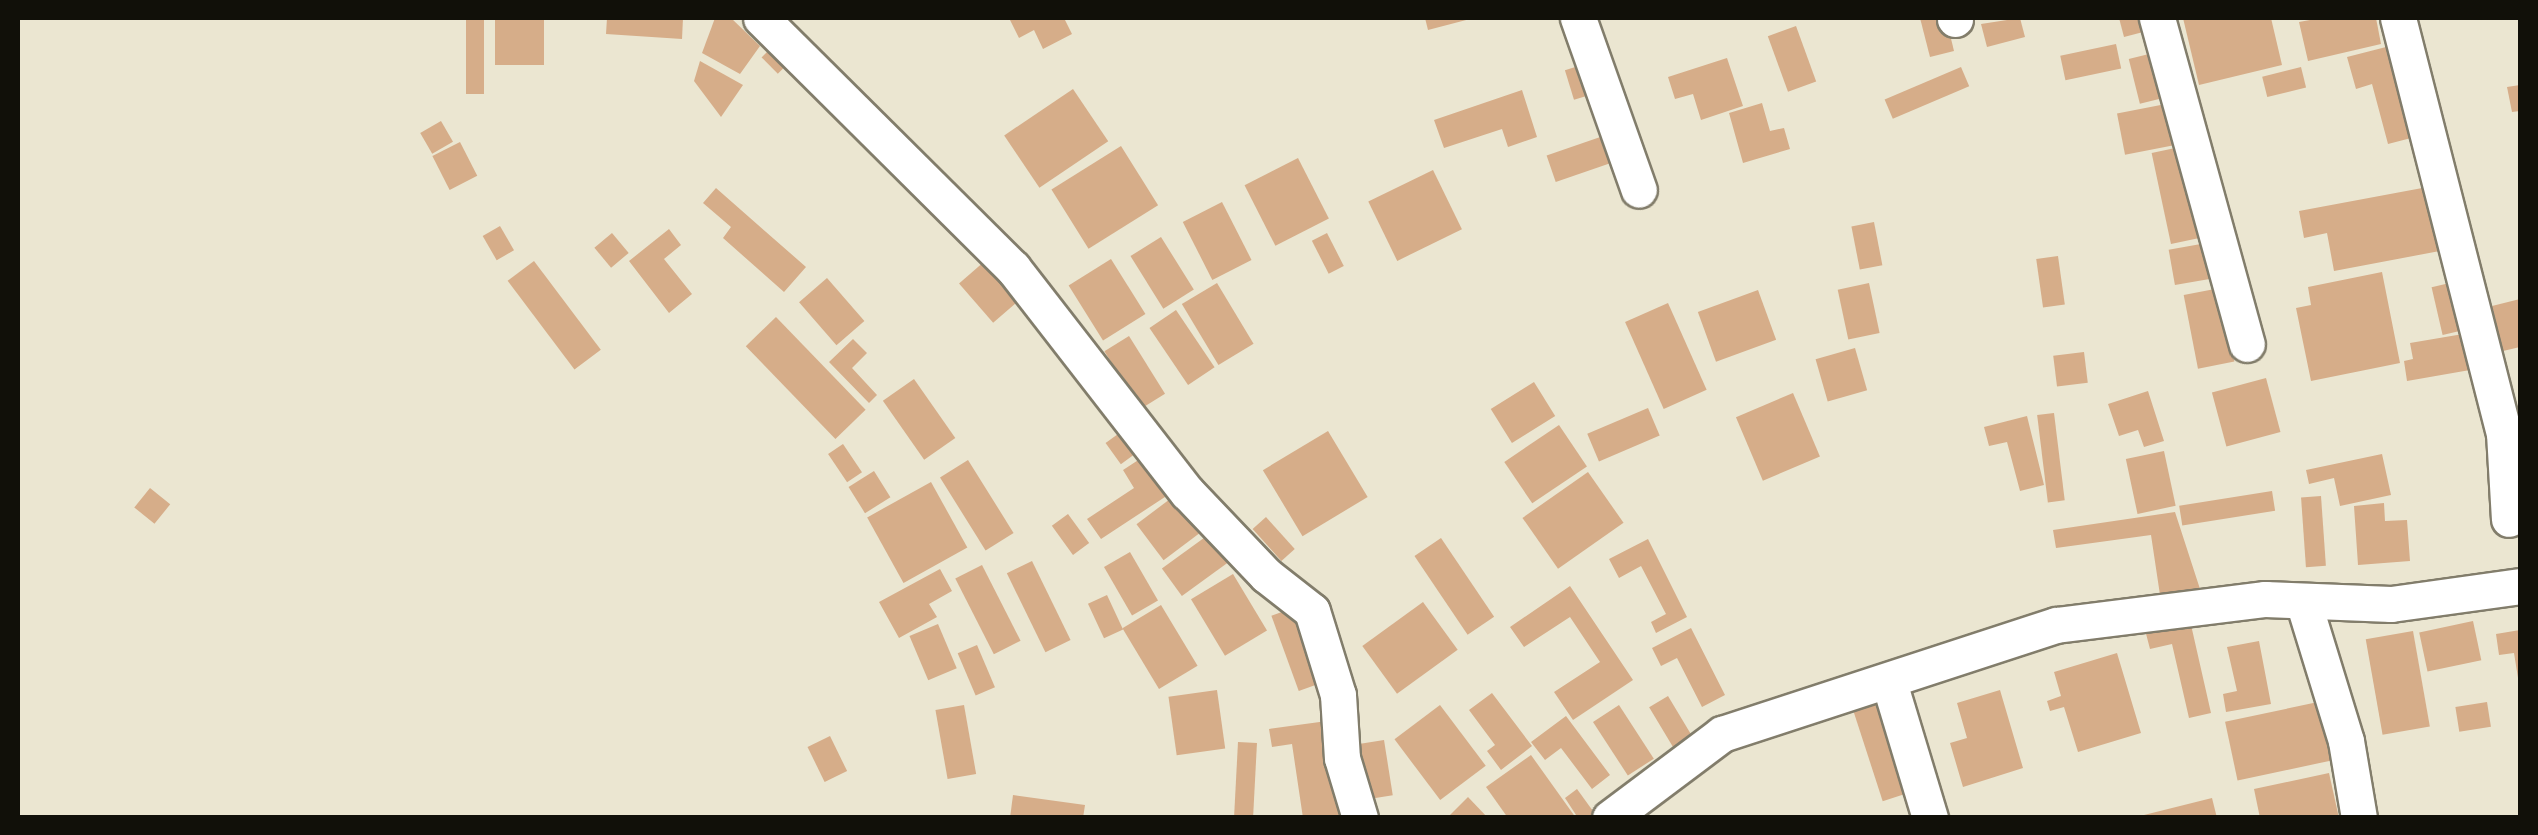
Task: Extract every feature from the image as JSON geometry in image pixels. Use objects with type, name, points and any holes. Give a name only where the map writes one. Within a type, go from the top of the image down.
[{"type":"street","points":[[761,18],[1013,268],[1187,492],[1266,575],[1312,611],[1338,695],[1342,758],[1360,818]]},
{"type":"street","points":[[1578,18],[1639,190]]},
{"type":"street","points":[[2157,18],[2247,344]]},
{"type":"street","points":[[2398,18],[2504,433],[2510,518]]},
{"type":"street","points":[[1610,818],[1722,734],[2056,625],[2303,600],[2391,604],[2520,586]]},
{"type":"street","points":[[2303,600],[2346,741],[2360,818]]},
{"type":"street","points":[[1889,682],[1930,818]]},
{"type":"building","points":[[466,18],[484,18],[484,94],[466,94]]},
{"type":"building","points":[[495,18],[544,18],[544,65],[495,65]]},
{"type":"building","points":[[607,18],[683,18],[682,39],[606,34]]},
{"type":"building","points":[[715,18],[731,18],[760,46],[740,74],[702,53]]},
{"type":"building","points":[[1009,18],[1064,18],[1072,34],[1043,49],[1034,30],[1019,38]]},
{"type":"building","points":[[1425,18],[1470,18],[1470,19],[1428,30]]},
{"type":"building","points":[[1920,18],[1946,18],[1954,51],[1930,57]]},
{"type":"building","points":[[2020,18],[2025,37],[1987,47],[1981,24]]},
{"type":"building","points":[[2119,18],[2144,18],[2147,31],[2124,37]]},
{"type":"building","points":[[2183,18],[2271,18],[2282,65],[2199,85]]},
{"type":"building","points":[[2376,18],[2381,44],[2308,61],[2299,22]]},
{"type":"building","points":[[1796,26],[1816,81],[1788,92],[1768,36]]},
{"type":"building","points":[[775,44],[791,60],[778,74],[762,57]]},
{"type":"building","points":[[2116,44],[2121,68],[2065,80],[2060,56]]},
{"type":"building","points":[[2390,46],[2415,137],[2388,144],[2372,84],[2356,89],[2347,57]]},
{"type":"building","points":[[2153,53],[2164,98],[2140,104],[2129,59]]},
{"type":"building","points":[[1727,58],[1743,106],[1701,120],[1693,94],[1675,99],[1668,77]]},
{"type":"building","points":[[700,61],[743,85],[721,117],[694,81]]},
{"type":"building","points":[[1585,64],[1594,94],[1574,100],[1565,70]]},
{"type":"building","points":[[1961,67],[1969,86],[1893,119],[1885,99]]},
{"type":"building","points":[[2301,67],[2306,87],[2267,97],[2262,77]]},
{"type":"building","points":[[2520,85],[2520,111],[2512,112],[2507,87]]},
{"type":"building","points":[[1073,89],[1108,141],[1039,188],[1004,135]]},
{"type":"building","points":[[1522,90],[1537,137],[1508,147],[1502,129],[1444,148],[1434,120]]},
{"type":"building","points":[[1762,103],[1770,131],[1784,128],[1790,149],[1743,163],[1729,113]]},
{"type":"building","points":[[2171,103],[2179,144],[2125,155],[2117,113]]},
{"type":"building","points":[[441,121],[453,142],[432,154],[420,133]]},
{"type":"building","points":[[1609,134],[1618,160],[1556,182],[1547,155]]},
{"type":"building","points":[[460,142],[477,176],[450,190],[432,156]]},
{"type":"building","points":[[1121,146],[1158,205],[1089,249],[1051,189]]},
{"type":"building","points":[[2180,147],[2199,238],[2171,244],[2152,153]]},
{"type":"building","points":[[1298,158],[1329,219],[1275,246],[1245,185]]},
{"type":"building","points":[[1433,170],[1462,229],[1397,261],[1368,202]]},
{"type":"building","points":[[2433,186],[2445,250],[2334,271],[2327,233],[2304,238],[2299,211]]},
{"type":"building","points":[[716,188],[806,267],[784,292],[723,238],[731,227],[703,203]]},
{"type":"building","points":[[1222,202],[1252,260],[1212,280],[1183,222]]},
{"type":"building","points":[[1874,222],[1882,265],[1860,270],[1851,226]]},
{"type":"building","points":[[500,226],[514,250],[497,260],[483,236]]},
{"type":"building","points":[[669,229],[681,245],[664,259],[692,294],[669,313],[629,261]]},
{"type":"building","points":[[612,233],[629,253],[611,268],[594,248]]},
{"type":"building","points":[[1327,233],[1344,266],[1329,274],[1312,241]]},
{"type":"building","points":[[1161,237],[1194,290],[1163,309],[1130,256]]},
{"type":"building","points":[[2212,242],[2218,277],[2175,285],[2169,250]]},
{"type":"building","points":[[993,254],[1027,293],[993,323],[959,284]]},
{"type":"building","points":[[2058,256],[2065,305],[2043,308],[2036,259]]},
{"type":"building","points":[[1111,259],[1145,314],[1103,341],[1069,285]]},
{"type":"building","points":[[534,261],[601,350],[574,370],[508,281]]},
{"type":"building","points":[[2382,272],[2400,363],[2311,381],[2296,308],[2311,305],[2308,287]]},
{"type":"building","points":[[827,278],[864,321],[836,345],[799,302]]},
{"type":"building","points":[[2454,282],[2465,330],[2443,335],[2432,287]]},
{"type":"building","points":[[1217,283],[1254,344],[1218,365],[1182,304]]},
{"type":"building","points":[[1869,283],[1880,333],[1848,340],[1838,290]]},
{"type":"building","points":[[2220,288],[2234,362],[2198,369],[2184,295]]},
{"type":"building","points":[[1758,290],[1776,340],[1716,362],[1698,312]]},
{"type":"building","points":[[2520,299],[2520,347],[2503,351],[2492,306]]},
{"type":"building","points":[[1668,303],[1707,390],[1664,409],[1625,322]]},
{"type":"building","points":[[1176,310],[1215,367],[1188,385],[1149,328]]},
{"type":"building","points":[[776,317],[866,410],[835,439],[746,346]]},
{"type":"building","points":[[2463,334],[2470,370],[2407,381],[2404,361],[2413,359],[2410,343]]},
{"type":"building","points":[[1129,336],[1165,394],[1140,409],[1104,351]]},
{"type":"building","points":[[853,339],[867,353],[852,368],[877,395],[869,403],[829,362]]},
{"type":"building","points":[[1855,348],[1867,390],[1828,402],[1816,359]]},
{"type":"building","points":[[2084,352],[2088,383],[2057,387],[2053,356]]},
{"type":"building","points":[[2266,378],[2280,432],[2226,447],[2212,392]]},
{"type":"building","points":[[914,379],[955,438],[924,460],[883,401]]},
{"type":"building","points":[[1534,382],[1555,416],[1512,443],[1491,409]]},
{"type":"building","points":[[2148,391],[2164,441],[2144,447],[2138,430],[2119,436],[2108,404]]},
{"type":"building","points":[[1793,393],[1820,457],[1763,481],[1736,417]]},
{"type":"building","points":[[1648,408],[1660,436],[1599,461],[1587,434]]},
{"type":"building","points":[[2054,413],[2065,500],[2048,502],[2037,415]]},
{"type":"building","points":[[2027,416],[2044,485],[2020,491],[2007,442],[1989,446],[1984,427]]},
{"type":"building","points":[[1559,425],[1587,466],[1532,503],[1504,462]]},
{"type":"building","points":[[1125,429],[1140,450],[1121,464],[1106,443]]},
{"type":"building","points":[[1328,431],[1368,497],[1303,536],[1263,470]]},
{"type":"building","points":[[843,444],[862,472],[847,482],[828,454]]},
{"type":"building","points":[[2164,451],[2176,506],[2137,514],[2126,459]]},
{"type":"building","points":[[2382,454],[2391,495],[2340,506],[2334,478],[2309,484],[2306,470]]},
{"type":"building","points":[[1146,455],[1171,493],[1101,539],[1087,519],[1134,488],[1123,470]]},
{"type":"building","points":[[968,460],[1014,533],[986,550],[940,477]]},
{"type":"building","points":[[874,471],[890,497],[865,513],[849,487]]},
{"type":"building","points":[[1588,472],[1624,523],[1558,569],[1522,518]]},
{"type":"building","points":[[931,482],[967,548],[904,583],[867,517]]},
{"type":"building","points":[[150,488],[170,504],[154,524],[134,507]]},
{"type":"building","points":[[2272,491],[2275,511],[2182,525],[2179,506]]},
{"type":"building","points":[[1178,493],[1205,529],[1164,560],[1136,524]]},
{"type":"building","points":[[2321,496],[2326,566],[2306,567],[2301,497]]},
{"type":"building","points":[[2384,503],[2385,521],[2407,520],[2410,561],[2358,565],[2354,506]]},
{"type":"building","points":[[2175,512],[2200,589],[2160,595],[2151,535],[2056,548],[2053,530]]},
{"type":"building","points":[[1068,514],[1089,543],[1073,555],[1052,526]]},
{"type":"building","points":[[1266,517],[1295,549],[1281,561],[1253,529]]},
{"type":"building","points":[[1208,535],[1228,563],[1182,596],[1162,569]]},
{"type":"building","points":[[1441,538],[1494,617],[1468,635],[1414,556]]},
{"type":"building","points":[[1648,539],[1687,617],[1656,633],[1651,622],[1666,614],[1641,566],[1619,578],[1609,559]]},
{"type":"building","points":[[1130,552],[1158,600],[1132,615],[1104,567]]},
{"type":"building","points":[[1032,561],[1071,640],[1045,652],[1007,573]]},
{"type":"building","points":[[982,565],[1021,641],[994,654],[955,579]]},
{"type":"building","points":[[940,569],[952,591],[929,604],[937,617],[899,638],[879,602]]},
{"type":"building","points":[[1233,574],[1267,631],[1225,656],[1191,599]]},
{"type":"building","points":[[1570,586],[1633,680],[1573,720],[1554,692],[1600,662],[1570,617],[1524,647],[1510,627]]},
{"type":"building","points":[[1107,595],[1123,629],[1104,638],[1088,604]]},
{"type":"building","points":[[1423,602],[1458,650],[1397,694],[1362,646]]},
{"type":"building","points":[[1161,605],[1198,666],[1159,689],[1122,628]]},
{"type":"building","points":[[1293,608],[1320,683],[1299,691],[1271,616]]},
{"type":"building","points":[[2189,616],[2211,713],[2189,718],[2172,644],[2150,649],[2144,626]]},
{"type":"building","points":[[2473,621],[2481,660],[2428,672],[2419,632]]},
{"type":"building","points":[[938,624],[957,668],[928,680],[909,636]]},
{"type":"building","points":[[1691,628],[1725,695],[1702,707],[1677,658],[1661,666],[1652,648]]},
{"type":"building","points":[[2520,630],[2518,678],[2514,653],[2499,655],[2496,634]]},
{"type":"building","points":[[2413,631],[2430,727],[2383,735],[2366,639]]},
{"type":"building","points":[[2259,641],[2271,704],[2226,712],[2223,694],[2237,691],[2227,647]]},
{"type":"building","points":[[977,645],[995,687],[976,696],[958,653]]},
{"type":"building","points":[[2117,653],[2141,733],[2078,752],[2064,707],[2050,711],[2047,701],[2061,696],[2054,672]]},
{"type":"building","points":[[1217,690],[1225,748],[1177,755],[1168,697]]},
{"type":"building","points":[[2000,690],[2023,768],[1963,787],[1950,743],[1967,738],[1957,703]]},
{"type":"building","points":[[1492,693],[1532,746],[1501,770],[1487,751],[1495,745],[1469,710]]},
{"type":"building","points":[[1668,696],[1694,740],[1675,751],[1649,707]]},
{"type":"building","points":[[1880,699],[1910,792],[1883,801],[1852,708]]},
{"type":"building","points":[[2318,702],[2330,761],[2238,780],[2225,722]]},
{"type":"building","points":[[2487,702],[2491,727],[2459,732],[2455,707]]},
{"type":"building","points":[[964,705],[976,774],[948,779],[935,710]]},
{"type":"building","points":[[1440,705],[1486,766],[1440,800],[1394,739]]},
{"type":"building","points":[[1619,705],[1654,759],[1628,776],[1593,722]]},
{"type":"building","points":[[1566,716],[1610,775],[1592,789],[1561,748],[1545,760],[1531,742]]},
{"type":"building","points":[[1327,721],[1341,818],[1303,818],[1292,744],[1272,747],[1269,729]]},
{"type":"building","points":[[830,736],[847,771],[825,782],[808,747]]},
{"type":"building","points":[[1384,740],[1393,795],[1366,800],[1357,744]]},
{"type":"building","points":[[1238,742],[1257,743],[1253,818],[1234,818]]},
{"type":"building","points":[[1531,755],[1576,818],[1508,818],[1486,787]]},
{"type":"building","points":[[2329,773],[2339,818],[2260,818],[2254,789]]},
{"type":"building","points":[[1577,789],[1598,818],[1578,818],[1565,798]]},
{"type":"building","points":[[1013,795],[1085,805],[1083,818],[1010,818]]},
{"type":"building","points":[[1468,797],[1488,818],[1447,818]]},
{"type":"building","points":[[2212,798],[2217,818],[2140,816]]}]
